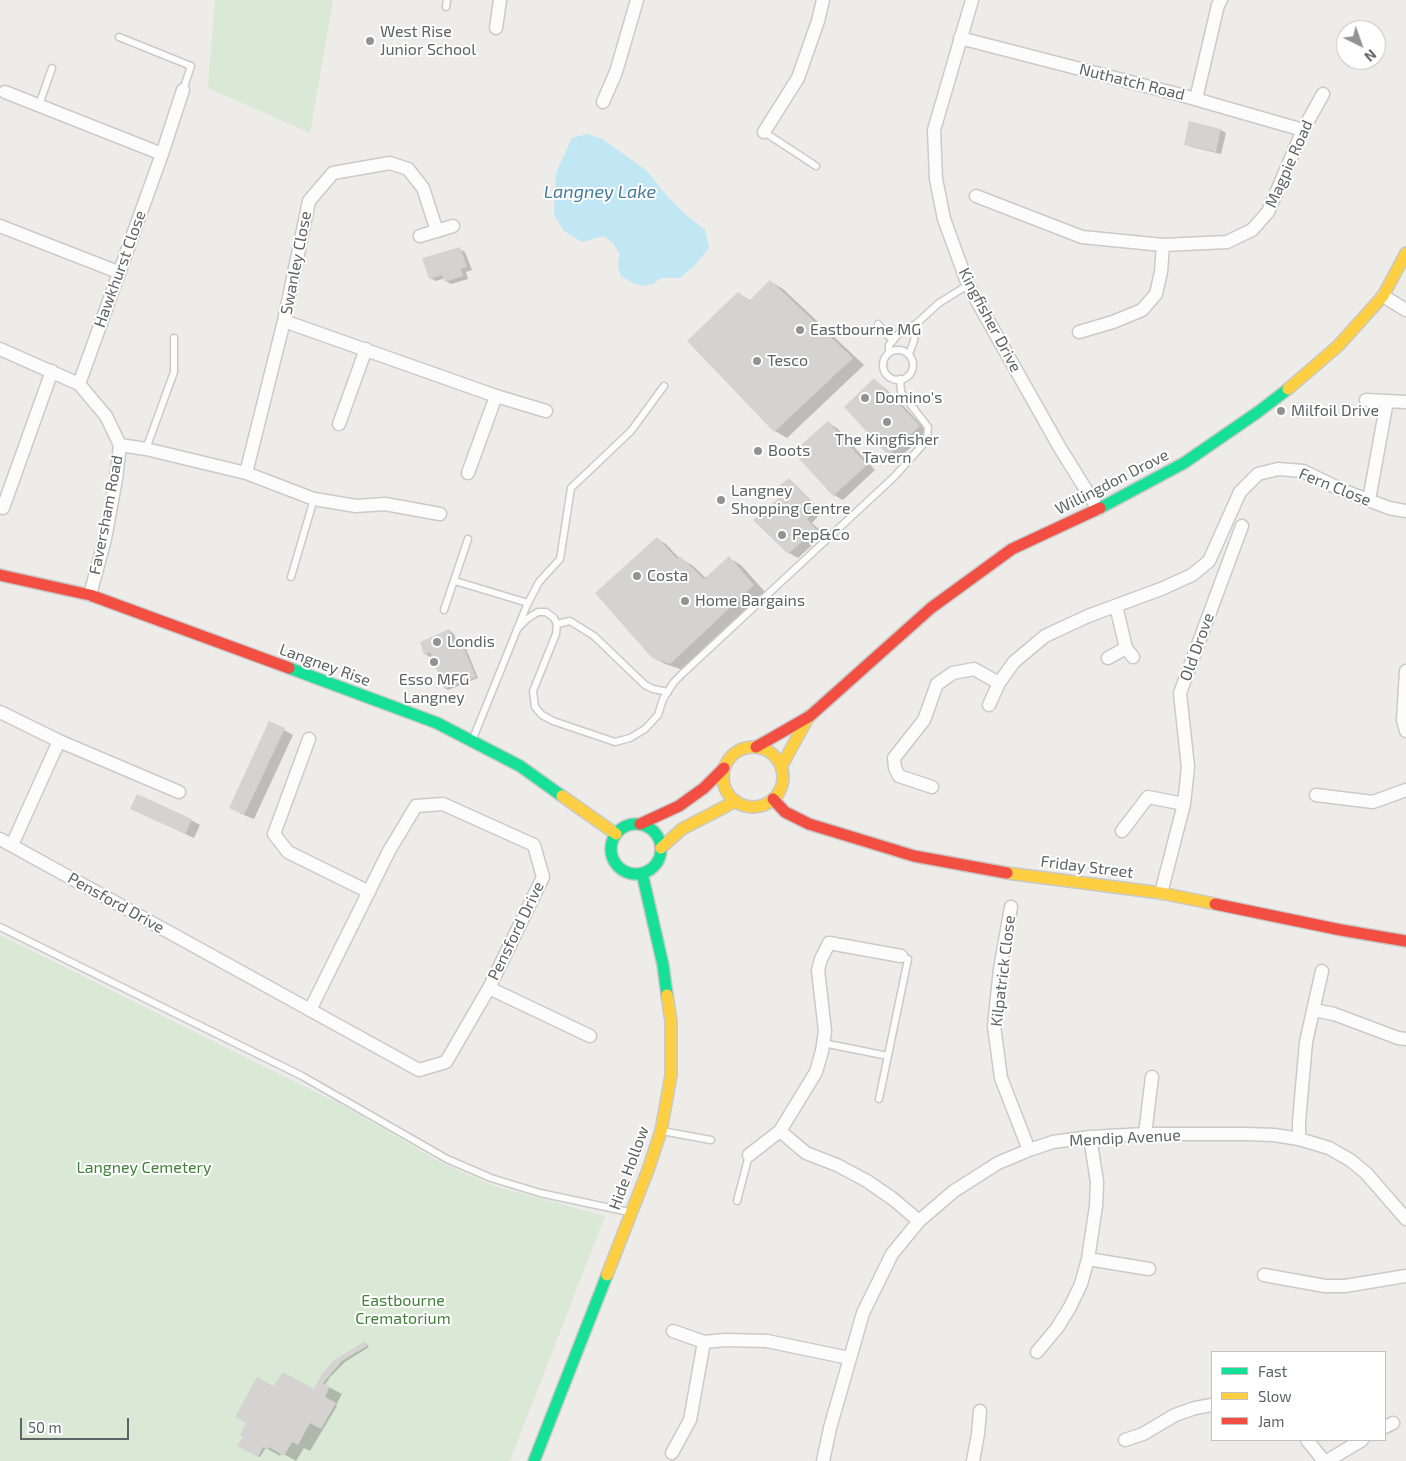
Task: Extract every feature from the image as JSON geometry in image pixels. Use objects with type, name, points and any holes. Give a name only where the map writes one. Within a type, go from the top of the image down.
[{"type":"main road","name":"Willingdon Drove","points":[[756,747],[810,716],[931,608],[1012,549],[1098,509],[1184,463],[1258,412],[1302,378],[1338,346],[1383,296],[1406,253]]},
{"type":"main road","name":"Langney Rise","points":[[0,575],[90,595],[437,723],[520,766],[616,834]]},
{"type":"main road","name":"Willingdon Drove","points":[[781,767],[810,716]]},
{"type":"main road","points":[[640,824],[648,827],[660,840],[660,857],[650,870],[633,874],[618,866],[614,859],[611,851],[612,842],[616,834],[627,826],[640,824],[679,806],[704,788],[724,768],[736,752],[756,747],[771,753],[781,767],[783,775],[782,784],[773,799],[759,806],[743,805],[736,802],[729,795],[724,786],[724,768]]},
{"type":"main road","name":"Friday Street","points":[[773,799],[785,812],[809,824],[914,856],[1009,873],[1161,893],[1406,942]]},
{"type":"main road","points":[[661,848],[682,829],[704,816],[736,802]]},
{"type":"main road","name":"Hide Hollow","points":[[534,1461],[631,1213],[660,1131],[671,1075],[671,1021],[663,964],[642,873]]},
{"type":"street","points":[[496,28],[500,0]]},
{"type":"street","points":[[603,102],[623,51],[637,0]]},
{"type":"street","points":[[764,132],[798,78],[818,21],[823,0]]},
{"type":"street","name":"Kingfisher Drive","points":[[972,0],[934,130],[936,179],[944,219],[968,285],[1060,448],[1098,509]]},
{"type":"street","points":[[1196,99],[1218,4],[1221,0]]},
{"type":"street","name":"Nuthatch Road","points":[[960,38],[1196,99],[1303,130]]},
{"type":"street","name":"Hawkhurst Close","points":[[79,384],[162,154],[183,90]]},
{"type":"street","points":[[5,92],[162,154]]},
{"type":"street","name":"Magpie Road","points":[[976,196],[1082,237],[1163,245],[1227,242],[1252,230],[1268,212],[1303,130],[1323,94]]},
{"type":"street","name":"Swanley Close","points":[[246,473],[284,321],[309,200],[333,173],[390,163],[408,169],[422,188],[437,231]]},
{"type":"street","points":[[0,226],[118,272]]},
{"type":"street","points":[[420,236],[453,226]]},
{"type":"street","points":[[1079,332],[1142,310],[1156,294],[1161,272],[1163,245]]},
{"type":"street","points":[[1383,296],[1406,310]]},
{"type":"street","points":[[284,321],[496,396],[546,411]]},
{"type":"street","name":"Faversham Road","points":[[0,349],[79,384],[106,416],[120,445],[105,539],[90,595]]},
{"type":"street","points":[[339,424],[366,349]]},
{"type":"street","points":[[3,508],[52,371]]},
{"type":"street","points":[[468,474],[496,396]]},
{"type":"street","points":[[1366,400],[1406,402]]},
{"type":"street","points":[[1369,500],[1387,401]]},
{"type":"street","points":[[120,445],[146,449],[246,473],[314,498],[356,506],[385,504],[440,514]]},
{"type":"street","name":"Fern Close","points":[[989,705],[999,682],[1014,662],[1045,636],[1088,616],[1192,575],[1209,561],[1240,492],[1258,474],[1278,469],[1302,471],[1389,508],[1406,511]]},
{"type":"street","name":"Old Drove","points":[[1161,893],[1184,804],[1188,767],[1180,693],[1242,526]]},
{"type":"street","points":[[1108,658],[1130,652],[1116,606]]},
{"type":"street","points":[[932,787],[899,776],[895,768],[894,758],[924,720],[937,684],[953,673],[974,669],[999,682]]},
{"type":"street","points":[[1406,671],[1403,720],[1406,731]]},
{"type":"street","points":[[0,712],[59,741],[179,792]]},
{"type":"street","points":[[310,739],[274,834],[288,852],[368,892]]},
{"type":"street","points":[[12,845],[59,741]]},
{"type":"street","points":[[1316,795],[1373,802],[1406,790]]},
{"type":"street","points":[[1122,831],[1148,797],[1184,804]]},
{"type":"street","name":"Pensford Drive","points":[[0,839],[12,845],[310,1010],[419,1070],[446,1062],[489,988],[544,878],[534,845],[444,804],[416,806],[389,851],[310,1010]]},
{"type":"street","name":"Kilpatrick Close","points":[[1011,907],[998,978],[994,1026],[1001,1078],[1029,1150]]},
{"type":"street","points":[[749,1155],[780,1131],[816,1072],[824,1043],[825,1031],[818,970],[820,959],[829,943],[901,956]]},
{"type":"street","points":[[1299,1139],[1306,1042],[1322,971]]},
{"type":"street","points":[[489,988],[590,1036]]},
{"type":"street","points":[[1314,1010],[1334,1014],[1398,1038],[1406,1039]]},
{"type":"street","points":[[1145,1134],[1152,1076]]},
{"type":"street","points":[[780,1131],[806,1153],[837,1165],[867,1181],[893,1199],[919,1221]]},
{"type":"street","name":"Mendip Avenue","points":[[823,1461],[849,1358],[863,1313],[892,1254],[919,1221],[954,1191],[998,1163],[1029,1150],[1053,1142],[1090,1136],[1246,1134],[1274,1135],[1299,1139],[1329,1148],[1350,1160],[1366,1173],[1406,1219]]},
{"type":"street","points":[[1037,1352],[1057,1328],[1070,1307],[1081,1284],[1088,1259],[1096,1206],[1096,1182],[1090,1136]]},
{"type":"street","points":[[1088,1259],[1149,1269]]},
{"type":"street","points":[[1264,1274],[1325,1286],[1345,1286],[1406,1276]]},
{"type":"street","points":[[673,1331],[704,1342],[725,1340],[767,1341],[849,1358]]},
{"type":"street","points":[[672,1453],[690,1420],[704,1342]]},
{"type":"street","points":[[1125,1440],[1143,1434],[1175,1415],[1211,1405]]},
{"type":"street","points":[[973,1461],[980,1411]]},
{"type":"street","points":[[1308,1441],[1325,1461],[1360,1441]]},
{"type":"lane","points":[[119,37],[191,66],[183,90]]},
{"type":"lane","points":[[39,105],[52,68]]},
{"type":"lane","points":[[764,132],[816,166]]},
{"type":"lane","points":[[889,353],[904,350],[909,354],[913,367],[908,376],[900,379],[891,378],[885,371],[884,362],[889,353],[890,345],[901,331],[916,324],[940,303],[968,285]]},
{"type":"lane","points":[[878,324],[893,341]]},
{"type":"lane","points":[[909,354],[914,340],[916,324]]},
{"type":"lane","points":[[146,449],[174,372],[174,338]]},
{"type":"lane","points":[[517,629],[538,612],[546,612],[554,618],[557,624],[556,634],[533,691],[535,707],[547,718],[615,742],[630,738],[654,721],[663,699],[682,674],[894,477],[927,440],[928,427],[901,392],[900,379]]},
{"type":"lane","points":[[472,740],[528,603],[539,582],[560,559],[571,488],[631,431],[664,386]]},
{"type":"lane","points":[[291,577],[314,498]]},
{"type":"lane","points":[[444,610],[468,539]]},
{"type":"lane","points":[[455,581],[528,603]]},
{"type":"lane","points":[[557,624],[570,620],[594,636],[645,685],[668,692]]},
{"type":"lane","points":[[0,927],[302,1076],[447,1159],[491,1178],[540,1194],[631,1213]]},
{"type":"lane","points":[[879,1099],[908,959],[901,956]]},
{"type":"lane","points":[[824,1043],[888,1056]]},
{"type":"lane","points":[[660,1131],[711,1140]]},
{"type":"lane","points":[[737,1201],[749,1155]]},
{"type":"green space","points":[[215,0],[333,0],[310,133],[208,88]]},
{"type":"green space","points":[[0,935],[344,1106],[440,1162],[494,1186],[605,1216],[510,1461],[0,1461]]},
{"type":"water","name":"Langney Lake","points":[[587,134],[602,139],[646,170],[668,197],[705,230],[709,248],[696,264],[680,278],[661,278],[653,284],[642,286],[631,282],[621,276],[618,265],[620,254],[613,243],[604,236],[582,242],[564,231],[554,215],[556,173],[572,138]]},
{"type":"building","points":[[1189,121],[1221,129],[1216,152],[1184,145]]},
{"type":"building","points":[[460,247],[467,267],[461,269],[463,276],[445,282],[442,275],[429,279],[422,258]]},
{"type":"building","name":"Tesco","points":[[770,280],[853,358],[774,432],[687,341],[738,292],[749,301]]},
{"type":"building","points":[[874,378],[920,426],[888,455],[844,407]]},
{"type":"building","points":[[828,421],[867,465],[833,496],[793,452]]},
{"type":"building","points":[[789,478],[817,508],[807,519],[816,529],[788,554],[753,520],[782,495],[776,488]]},
{"type":"building","name":"Home Bargains","points":[[657,537],[677,559],[680,556],[704,579],[729,556],[754,585],[670,664],[652,658],[595,593]]},
{"type":"building","points":[[449,629],[453,642],[460,639],[476,677],[444,689],[430,652],[424,655],[420,642]]},
{"type":"building","points":[[269,721],[285,728],[244,815],[229,808]]},
{"type":"building","points":[[137,794],[192,819],[185,834],[130,809]]},
{"type":"building","points":[[365,1341],[367,1346],[342,1361],[323,1383],[330,1386],[325,1397],[336,1403],[321,1429],[310,1423],[298,1445],[292,1442],[284,1456],[269,1447],[268,1450],[263,1447],[258,1457],[237,1446],[243,1437],[240,1435],[246,1423],[235,1417],[257,1377],[273,1386],[283,1372],[314,1389],[322,1374],[333,1361]]},
{"type":"traffic: fast","points":[[1100,508],[1184,463],[1288,389]]},
{"type":"traffic: fast","points":[[289,668],[437,723],[520,766],[562,796]]},
{"type":"traffic: fast","points":[[636,824],[645,826],[656,835],[661,849],[659,858],[650,869],[636,874],[627,872],[616,863],[611,849],[613,840],[622,829],[636,824]]},
{"type":"traffic: fast","points":[[642,873],[663,965],[667,995]]},
{"type":"traffic: fast","points":[[534,1461],[607,1275]]},
{"type":"traffic: slow","points":[[1288,389],[1338,346],[1383,296],[1406,253]]},
{"type":"traffic: slow","points":[[781,767],[809,716]]},
{"type":"traffic: slow","points":[[753,747],[770,752],[778,760],[783,777],[778,794],[770,802],[753,807],[736,802],[728,794],[723,777],[728,760],[736,752],[753,747]]},
{"type":"traffic: slow","points":[[562,796],[616,834]]},
{"type":"traffic: slow","points":[[661,848],[682,829],[736,801]]},
{"type":"traffic: slow","points":[[1007,873],[1161,893],[1215,904]]},
{"type":"traffic: slow","points":[[607,1275],[648,1170],[661,1131],[671,1075],[671,1021],[667,995]]},
{"type":"traffic: jam","points":[[756,747],[810,716],[931,608],[1012,549],[1100,508]]},
{"type":"traffic: jam","points":[[0,575],[90,595],[289,668]]},
{"type":"traffic: jam","points":[[640,824],[679,806],[704,788],[724,768]]},
{"type":"traffic: jam","points":[[773,799],[785,812],[809,824],[914,856],[1007,873]]},
{"type":"traffic: jam","points":[[1215,904],[1341,930],[1406,941]]},
{"type":"place","name":"West Rise Junior School","points":[[370,41]]},
{"type":"place","name":"Eastbourne MG","points":[[800,330]]},
{"type":"place","name":"Tesco","points":[[757,361]]},
{"type":"place","name":"Domino's","points":[[865,398]]},
{"type":"place","name":"Milfoil Drive","points":[[1281,411]]},
{"type":"place","name":"The Kingfisher Tavern","points":[[887,422]]},
{"type":"place","name":"Boots","points":[[758,451]]},
{"type":"place","name":"Langney Shopping Centre","points":[[721,500]]},
{"type":"place","name":"Pep&Co","points":[[782,535]]},
{"type":"place","name":"Costa","points":[[637,576]]},
{"type":"place","name":"Home Bargains","points":[[685,601]]},
{"type":"place","name":"Londis","points":[[437,642]]},
{"type":"place","name":"Esso MFG Langney","points":[[434,662]]},
{"type":"park label","name":"Langney Cemetery","points":[[144,1168]]},
{"type":"park label","name":"Eastbourne Crematorium","points":[[403,1310]]}]
